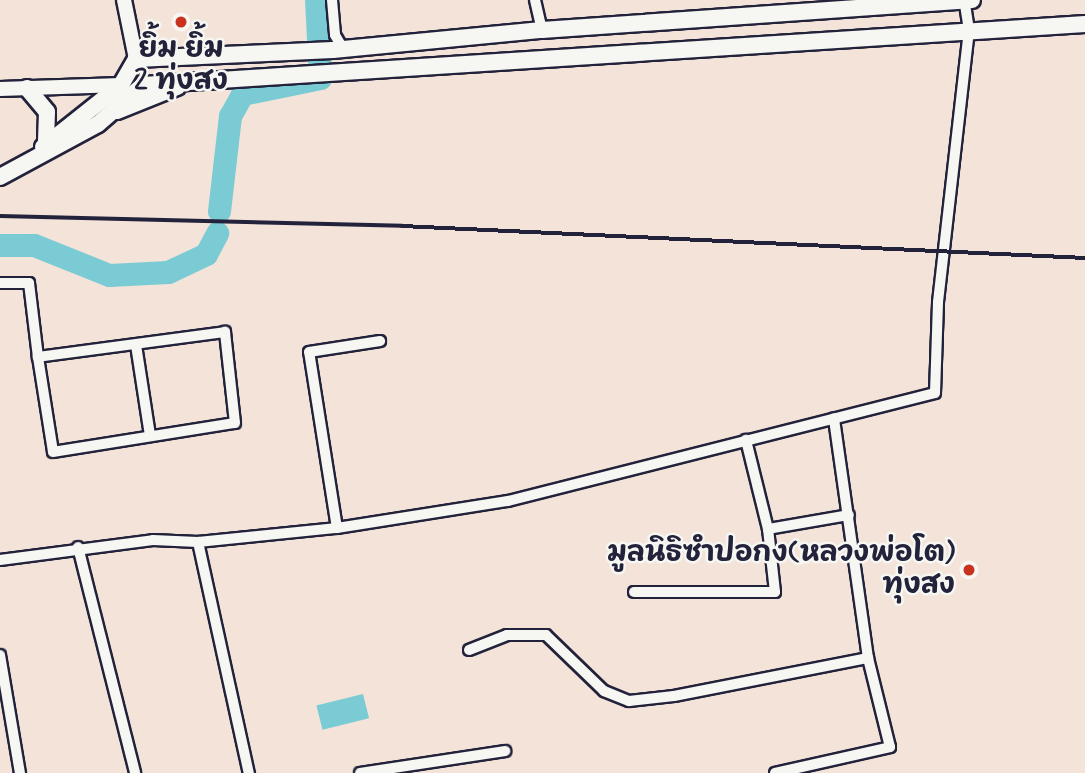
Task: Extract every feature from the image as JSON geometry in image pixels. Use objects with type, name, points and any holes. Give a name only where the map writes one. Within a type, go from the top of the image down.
[{"type":"main road","points":[[0,177],[33,156],[121,85],[136,59],[338,50],[542,30],[972,0]]},
{"type":"main road","points":[[33,156],[67,143],[111,113],[143,85],[1085,23]]},
{"type":"main road","points":[[111,113],[189,82]]},
{"type":"main road","points":[[27,88],[47,112],[46,144]]},
{"type":"street","points":[[124,0],[136,59]]},
{"type":"street","points":[[332,0],[338,50]]},
{"type":"street","points":[[535,0],[542,30]]},
{"type":"street","points":[[0,560],[78,547],[153,540],[198,542],[337,528],[508,501],[935,393],[938,302],[969,30],[964,0]]},
{"type":"street","points":[[0,89],[143,85]]},
{"type":"street","points":[[0,283],[29,283],[38,357],[53,452],[235,423],[225,332],[38,357]]},
{"type":"street","points":[[337,528],[309,352],[380,341]]},
{"type":"street","points":[[136,345],[150,435]]},
{"type":"street","points":[[777,773],[890,747],[868,658],[834,418]]},
{"type":"street","points":[[634,592],[775,592],[768,529],[747,440]]},
{"type":"street","points":[[768,529],[849,514]]},
{"type":"street","points":[[198,542],[249,773]]},
{"type":"street","points":[[78,547],[135,773]]},
{"type":"street","points":[[469,650],[507,635],[546,635],[604,691],[629,701],[674,696],[868,658]]},
{"type":"street","points":[[0,655],[20,773]]},
{"type":"street","points":[[360,773],[505,751]]},
{"type":"water","points":[[0,236],[29,238],[28,252],[0,254]]},
{"type":"water","points":[[363,694],[369,718],[322,730],[316,706]]},
{"type":"waterway","points":[[219,211],[230,116],[242,94],[320,78],[316,0]]},
{"type":"waterway","points":[[0,245],[34,245],[109,275],[168,272],[206,254],[217,233]]},
{"type":"railway","points":[[0,216],[402,226],[1085,258]]},
{"type":"place","name":"ยิ้ม ยิ้ม 2 ทุ่งสง","points":[[181,22]]},
{"type":"place","name":"มูลนิธิซำปอกง(หลวงพ่อโต) ทุ่งสง","points":[[969,570]]}]
